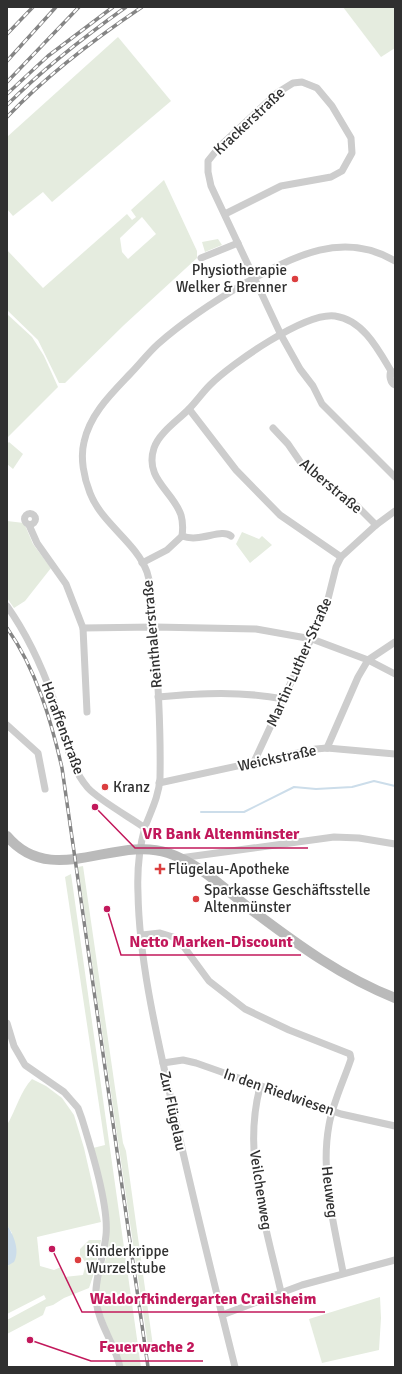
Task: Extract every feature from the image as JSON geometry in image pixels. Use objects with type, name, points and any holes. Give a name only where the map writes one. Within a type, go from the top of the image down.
[{"type":"main road","points":[[7,836],[22,851],[31,856],[51,860],[71,859],[140,850],[153,850],[168,853],[180,858],[205,874],[322,962],[358,982],[395,998]]},
{"type":"street","name":"Krackerstraße","points":[[226,214],[281,186],[330,177],[342,171],[352,153],[351,138],[332,106],[317,88],[302,82],[287,85],[220,146],[208,161],[208,172],[211,186],[226,214],[281,335],[300,369],[313,386],[322,404],[395,477]]},
{"type":"street","points":[[201,258],[238,243]]},
{"type":"street","name":"Reinthalerstraße","points":[[140,850],[145,828],[157,797],[160,783],[158,697],[150,583],[142,563],[105,518],[90,494],[82,456],[84,442],[88,431],[102,404],[156,346],[180,326],[217,300],[254,278],[308,253],[328,248],[350,247],[369,250],[395,261]]},
{"type":"street","points":[[142,563],[167,550],[182,536],[182,516],[158,481],[154,471],[152,456],[155,445],[166,431],[189,409],[210,385],[233,366],[290,329],[314,319],[329,316],[341,317],[351,321],[364,331],[393,372],[390,374],[391,382],[395,385]]},
{"type":"street","points":[[189,409],[236,470],[280,515],[341,557]]},
{"type":"street","name":"Alberstraße","points":[[273,428],[288,444],[301,463],[357,506],[376,525]]},
{"type":"street","name":"Martin-Luther-Straße","points":[[252,764],[284,699],[326,607],[336,567],[341,557],[376,525],[395,511]]},
{"type":"street","points":[[29,525],[37,543],[65,583],[83,628],[88,712]]},
{"type":"street","points":[[182,536],[197,539],[222,533],[227,533],[231,536]]},
{"type":"street","name":"Horaffenstraße","points":[[7,606],[34,654],[48,683],[70,754],[82,781],[90,790],[145,828]]},
{"type":"street","points":[[83,628],[154,627],[256,630],[312,639],[368,660],[395,674]]},
{"type":"street","points":[[327,748],[358,677],[368,660],[395,642]]},
{"type":"street","points":[[158,697],[226,692],[254,694],[284,699]]},
{"type":"street","points":[[7,726],[38,753],[45,789]]},
{"type":"street","name":"Weickstraße","points":[[160,783],[327,748],[395,754]]},
{"type":"street","points":[[180,858],[334,837],[359,838],[395,844]]},
{"type":"street","name":"Zur Flügelau","points":[[140,850],[138,894],[148,987],[188,1179],[235,1367]]},
{"type":"street","name":"Heuweg","points":[[142,935],[160,933],[173,937],[184,947],[209,980],[245,1009],[289,1030],[350,1054],[351,1058],[332,1111],[327,1145],[326,1174],[344,1272]]},
{"type":"street","points":[[7,1024],[14,1046],[25,1065],[64,1092],[78,1108],[82,1119],[103,1203],[106,1224],[104,1246],[96,1282],[96,1301],[100,1318],[115,1350],[120,1367]]},
{"type":"street","name":"In den Riedwiesen","points":[[163,1063],[189,1061],[332,1111],[395,1126]]},
{"type":"street","name":"Veilchenweg","points":[[260,1087],[254,1118],[256,1170],[266,1228],[281,1292]]},
{"type":"street","points":[[222,1314],[281,1292],[344,1272],[395,1260]]},
{"type":"shaded area","points":[[343,7],[395,7],[395,48],[381,57]]},
{"type":"shaded area","points":[[118,37],[171,101],[52,202],[43,192],[13,216],[7,209],[7,137]]},
{"type":"shaded area","points":[[164,180],[197,251],[197,258],[124,325],[65,383],[59,383],[38,340],[7,310],[7,250],[43,288],[127,214],[132,220],[136,217],[131,210]],"holes":[[[142,217],[156,234],[128,259],[122,252],[120,238]]]},
{"type":"shaded area","points":[[218,239],[222,245],[205,252],[202,242]]},
{"type":"shaded area","points":[[7,314],[32,337],[44,356],[58,387],[7,438]]},
{"type":"shaded area","points":[[9,442],[23,454],[13,469],[7,464],[7,444]]},
{"type":"shaded area","points":[[7,521],[24,523],[33,544],[51,568],[25,601],[14,608],[7,598]]},
{"type":"shaded area","points":[[242,532],[259,539],[262,536],[272,545],[250,563],[236,544]]},
{"type":"shaded area","points":[[83,866],[123,1143],[126,1151],[153,1346],[148,1346],[78,867]]},
{"type":"shaded area","points":[[71,874],[141,1367],[122,1367],[101,1310],[99,1283],[106,1258],[108,1236],[93,1148],[105,1145],[65,877]]},
{"type":"shaded area","points":[[32,1079],[46,1086],[62,1098],[74,1115],[84,1148],[101,1222],[37,1237],[40,1266],[54,1270],[61,1267],[64,1277],[83,1275],[86,1263],[80,1255],[80,1249],[89,1240],[101,1240],[95,1270],[89,1288],[46,1307],[43,1315],[7,1334],[7,1320],[46,1299],[44,1295],[7,1314],[7,1266],[9,1265],[12,1233],[7,1225],[7,1125],[21,1095]]},
{"type":"shaded area","points":[[380,1297],[381,1318],[379,1350],[322,1363],[309,1319]]},
{"type":"water","points":[[7,1225],[14,1238],[16,1257],[14,1262],[7,1266]]},
{"type":"waterway","points":[[201,812],[244,812],[294,787],[316,789],[352,787],[374,781],[395,786]]},
{"type":"railway","points":[[7,34],[33,7]]},
{"type":"railway","points":[[7,61],[56,7]]},
{"type":"railway","points":[[7,82],[79,7]]},
{"type":"railway","points":[[7,94],[48,56],[113,7]]},
{"type":"railway","points":[[7,105],[35,78],[65,53],[126,7]]},
{"type":"railway","points":[[7,117],[54,72],[106,32],[142,7]]},
{"type":"railway","points":[[7,628],[26,660],[41,695],[53,732],[62,768],[148,1367]]},
{"type":"place","name":"Physiotherapie Welker & Brenner","points":[[295,279]]},
{"type":"place","name":"Kranz","points":[[105,787]]},
{"type":"place","name":"VR Bank Altenmünster","points":[[95,807]]},
{"type":"place","name":"Flügelau-Apotheke","points":[[160,869]]},
{"type":"place","name":"Sparkasse Geschäftsstelle Altenmünster","points":[[196,899]]},
{"type":"place","name":"Netto Marken-Discount","points":[[107,909]]},
{"type":"place","name":"Waldorfkindergarten Crailsheim","points":[[52,1249]]},
{"type":"place","name":"Kinderkrippe Wurzelstube","points":[[78,1260]]},
{"type":"place","name":"Feuerwache 2","points":[[30,1340]]}]
